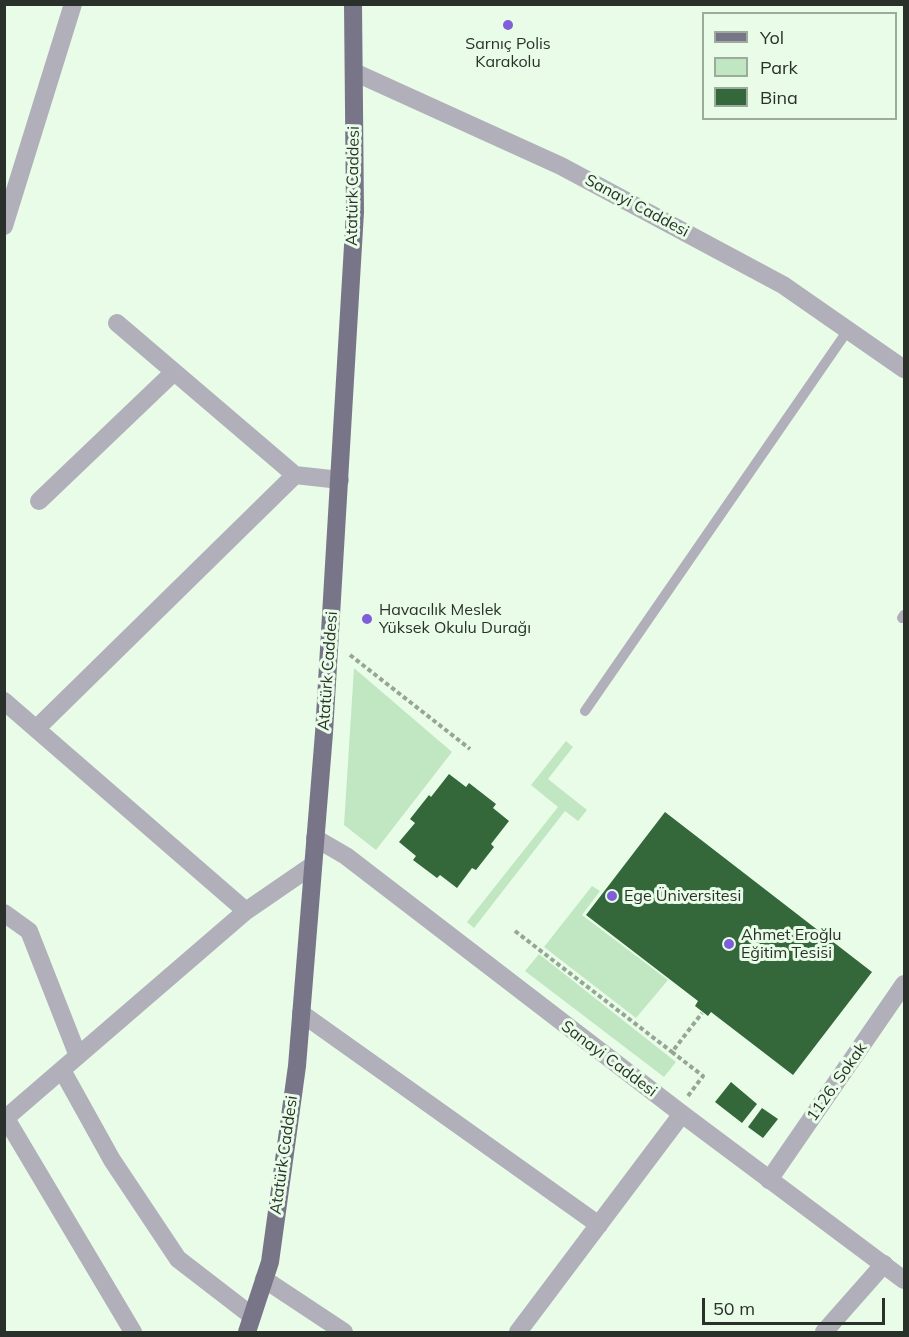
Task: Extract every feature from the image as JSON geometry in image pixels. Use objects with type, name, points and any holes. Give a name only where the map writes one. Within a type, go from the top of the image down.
[{"type":"main road","name":"Atatürk Caddesi","points":[[249,1324],[270,1262],[297,1066],[324,733],[355,212],[352,4]]},
{"type":"street","points":[[4,226],[73,4]]},
{"type":"street","name":"Sanayi Caddesi","points":[[354,72],[561,166],[783,285],[904,369]]},
{"type":"street","points":[[117,323],[295,475],[340,480]]},
{"type":"street","points":[[39,501],[174,372]]},
{"type":"street","points":[[36,729],[295,475]]},
{"type":"street","points":[[4,701],[246,910]]},
{"type":"street","name":"Sanayi Caddesi","points":[[315,838],[346,856],[769,1180],[904,1280]]},
{"type":"street","points":[[134,1332],[6,1116],[246,910],[313,866]]},
{"type":"street","points":[[4,913],[29,931],[78,1056]]},
{"type":"street","name":"1126. Sokak","points":[[769,1180],[904,984]]},
{"type":"street","points":[[301,1013],[599,1225]]},
{"type":"street","points":[[62,1070],[112,1161],[178,1259],[249,1324]]},
{"type":"street","points":[[518,1332],[680,1112]]},
{"type":"street","points":[[824,1332],[884,1264]]},
{"type":"street","points":[[264,1279],[344,1332]]},
{"type":"lane","points":[[585,711],[848,330]]},
{"type":"path","points":[[350,655],[470,749]]},
{"type":"path","points":[[515,931],[704,1076],[680,1112]]},
{"type":"path","points":[[672,1052],[702,1013]]},
{"type":"green space","points":[[354,668],[452,752],[376,850],[344,825]]},
{"type":"green space","points":[[566,741],[573,747],[548,779],[587,810],[578,821],[565,811],[474,928],[467,922],[558,807],[531,785]]},
{"type":"green space","points":[[592,886],[600,891],[582,915],[668,980],[636,1018],[544,947]]},
{"type":"green space","points":[[539,954],[676,1062],[664,1077],[525,971]]},
{"type":"building","points":[[449,774],[466,787],[469,783],[496,804],[493,808],[509,821],[491,844],[494,847],[476,870],[472,868],[457,888],[440,875],[437,878],[413,860],[416,856],[399,842],[415,823],[410,819]]},
{"type":"building","name":"Ahmet Eroğlu Eğitim Tesisi","points":[[665,812],[872,972],[793,1075],[711,1012],[708,1016],[695,1006],[698,1001],[586,915]]},
{"type":"building","points":[[731,1082],[757,1104],[742,1123],[715,1102]]},
{"type":"building","points":[[762,1108],[778,1119],[763,1138],[748,1127]]},
{"type":"place","name":"Sarnıç Polis Karakolu","points":[[508,25]]},
{"type":"place","name":"Havacılık Meslek Yüksek Okulu Durağı","points":[[367,619]]},
{"type":"place","name":"Ege Üniversitesi","points":[[612,896]]},
{"type":"place","name":"Ahmet Eroğlu Eğitim Tesisi","points":[[729,944]]}]
